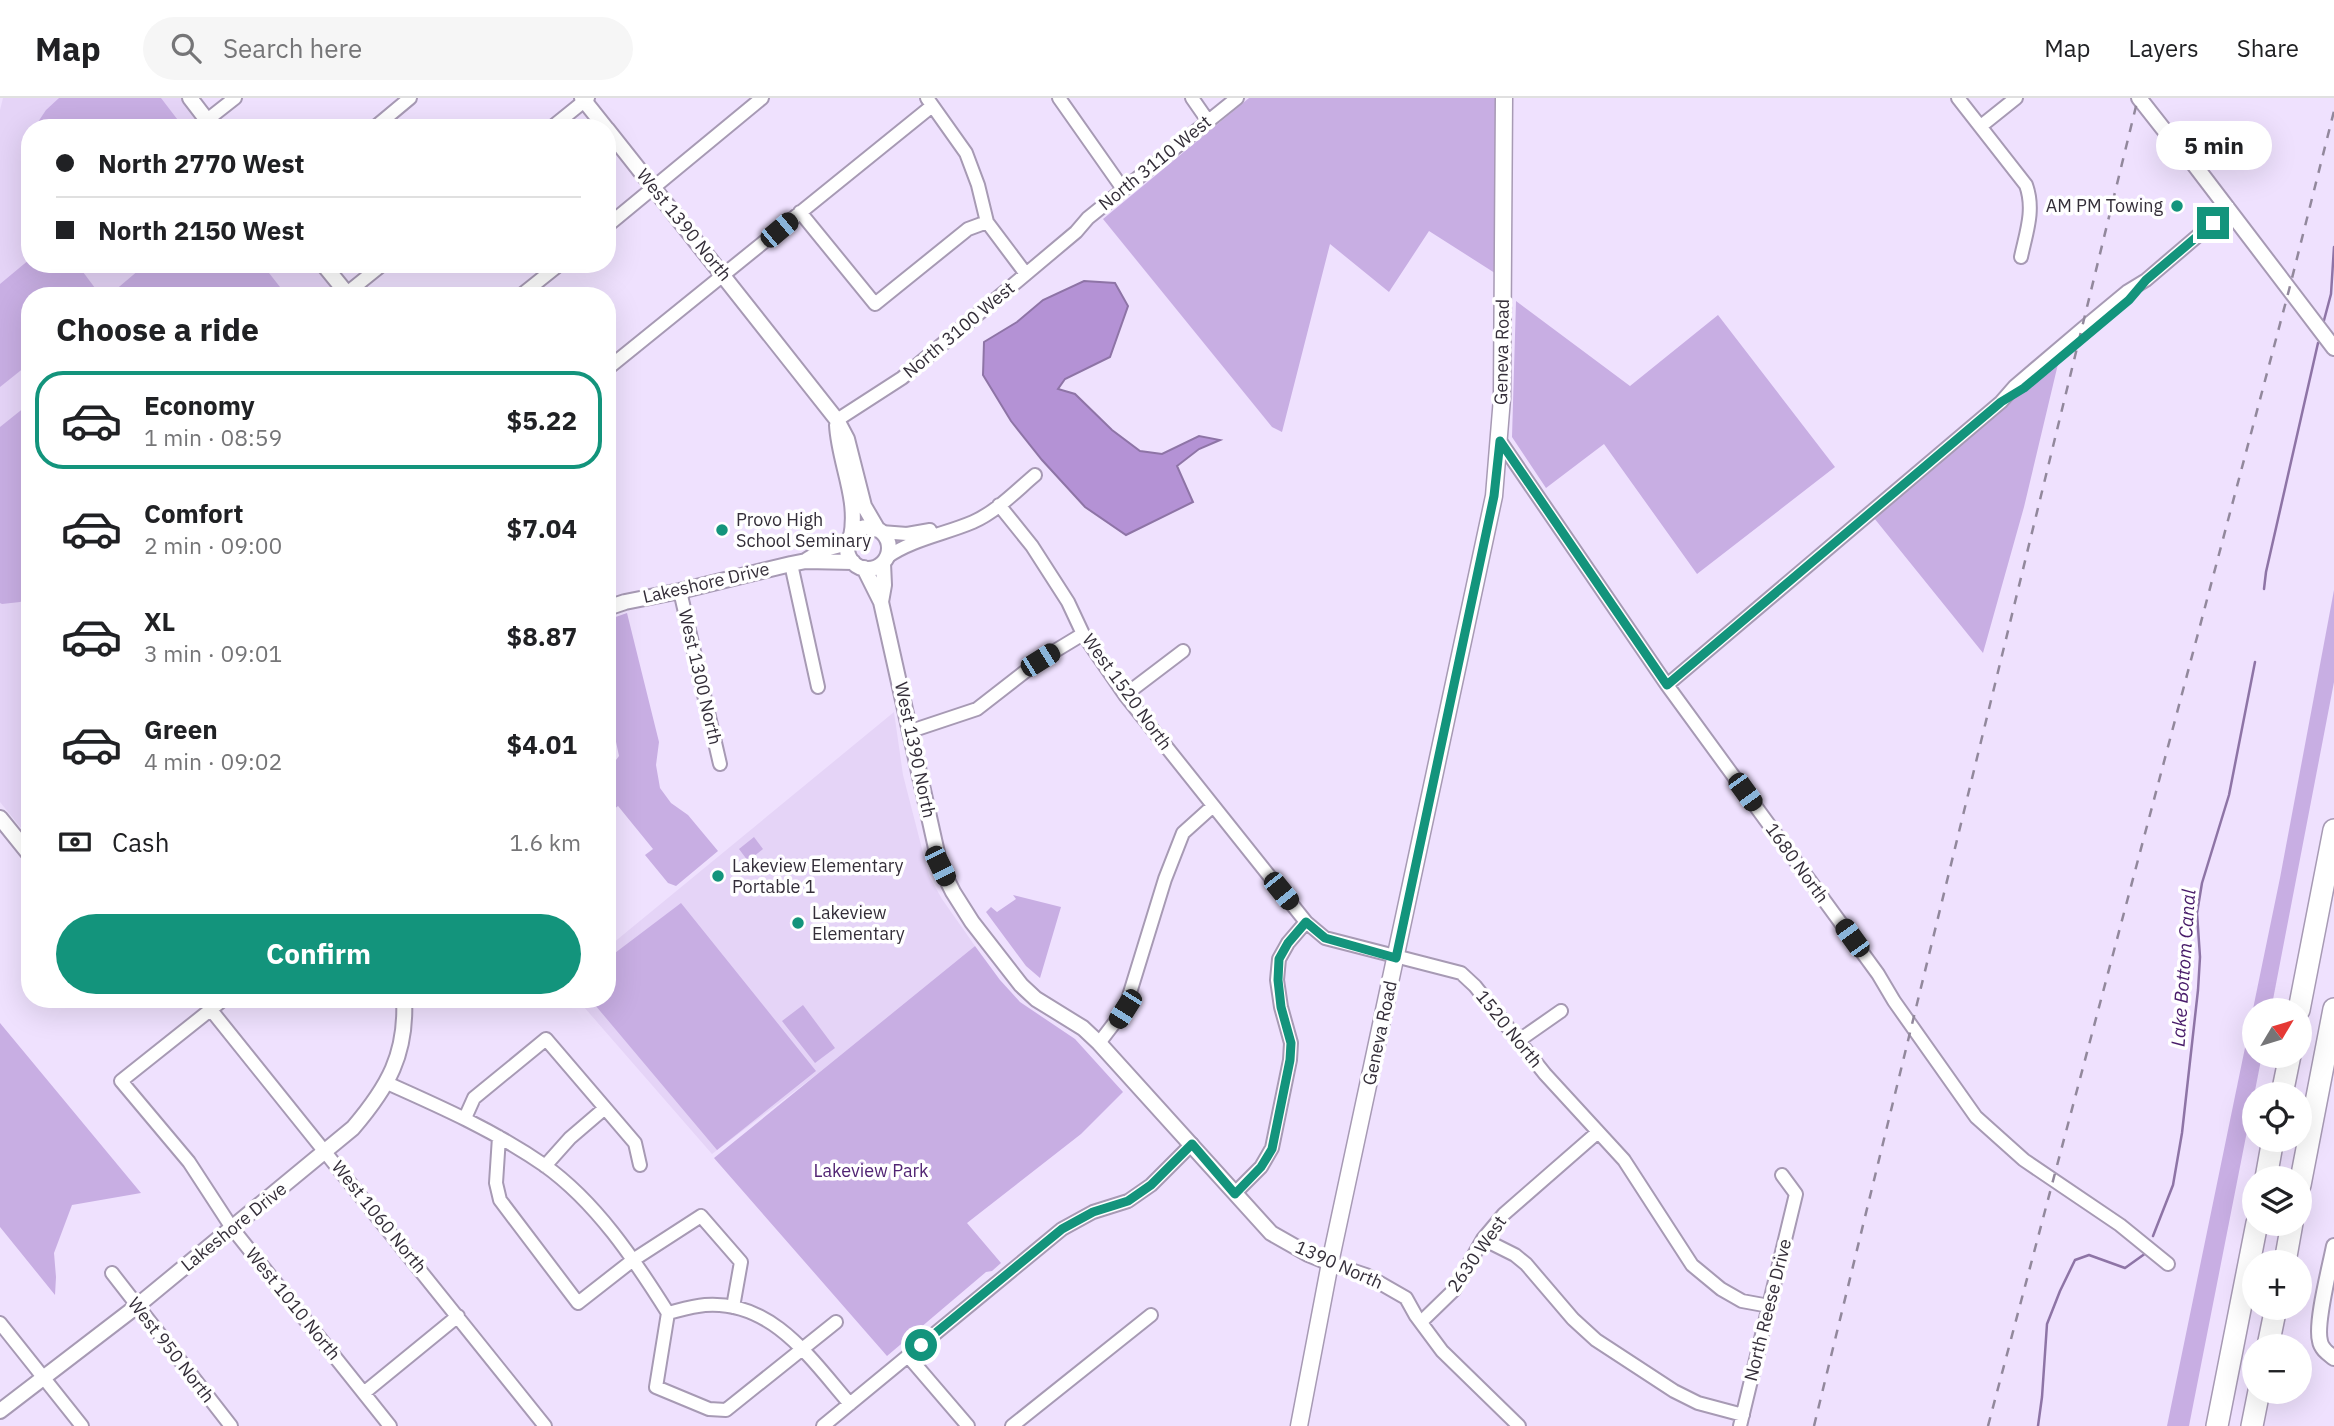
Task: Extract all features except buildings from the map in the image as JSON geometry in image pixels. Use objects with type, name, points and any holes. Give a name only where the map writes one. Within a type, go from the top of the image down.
[{"type":"highway","points":[[2300,998],[2334,830]]},
{"type":"highway","points":[[2304,1166],[2334,1009]]},
{"type":"highway","points":[[2217,1426],[2254,1236]]},
{"type":"highway","points":[[2252,1426],[2256,1404]]},
{"type":"main road","name":"Geneva Road","points":[[1300,1426],[1330,1263],[1494,496],[1500,441],[1504,98]]},
{"type":"street","points":[[190,98],[206,119]]},
{"type":"street","points":[[215,119],[235,98]]},
{"type":"street","points":[[385,119],[410,98]]},
{"type":"street","points":[[616,219],[762,98]]},
{"type":"street","points":[[1059,98],[1123,189]]},
{"type":"street","points":[[1192,98],[1208,121]]},
{"type":"street","name":"North 3110 West","points":[[1076,232],[1088,218],[1237,98]]},
{"type":"street","points":[[1958,98],[2026,185],[2031,198],[2031,213],[2021,257]]},
{"type":"street","points":[[1981,126],[2016,98]]},
{"type":"street","points":[[2139,98],[2190,159],[2334,348]]},
{"type":"street","points":[[2149,98],[2180,140],[2190,159]]},
{"type":"street","points":[[562,119],[585,99]]},
{"type":"street","name":"West 1390 North","points":[[585,99],[600,119]]},
{"type":"street","points":[[616,362],[930,102],[966,153],[978,185],[987,222],[1026,274]]},
{"type":"street","name":"West 1390 North","points":[[616,139],[837,420],[848,439],[863,506],[880,531]]},
{"type":"street","points":[[1667,685],[2001,402],[2015,386],[2090,322],[2127,291],[2146,280],[2228,210]]},
{"type":"street","points":[[800,212],[875,304],[968,229],[987,222]]},
{"type":"street","name":"North 3100 West","points":[[837,420],[902,378],[1076,232]]},
{"type":"street","points":[[330,273],[342,287]]},
{"type":"street","points":[[357,287],[373,273]]},
{"type":"street","points":[[531,287],[549,273]]},
{"type":"street","points":[[837,420],[838,442],[854,508],[849,556],[859,565],[871,569],[897,550],[976,521],[1035,475]]},
{"type":"street","name":"1680 North","points":[[1500,441],[1667,685],[1878,974],[1891,985],[1940,1056],[1954,1084],[1976,1117],[2024,1160],[2120,1225],[2168,1264]]},
{"type":"street","name":"West 1520 North","points":[[999,505],[1047,569],[1068,602],[1083,634],[1125,695],[1213,806]]},
{"type":"street","points":[[849,540],[861,528],[868,527],[907,534],[942,528],[947,530]]},
{"type":"street","points":[[880,531],[889,544],[885,560]]},
{"type":"street","name":"Lakeshore Drive","points":[[616,604],[798,562],[849,540]]},
{"type":"street","name":"West 1390 North","points":[[881,602],[885,560]]},
{"type":"street","points":[[798,562],[818,687]]},
{"type":"street","name":"Lakeshore Drive","points":[[798,562],[859,565]]},
{"type":"street","name":"West 1390 North","points":[[859,565],[881,602],[940,866],[953,892],[972,922],[1021,985],[1036,999],[1083,1028],[1100,1044]]},
{"type":"street","name":"West 1300 North","points":[[680,591],[720,764]]},
{"type":"street","points":[[911,731],[977,709],[1040,660],[1083,634]]},
{"type":"street","points":[[1125,695],[1182,651]]},
{"type":"street","points":[[1100,1044],[1125,1009],[1165,879],[1183,832],[1213,806]]},
{"type":"street","name":"1520 North","points":[[1213,806],[1306,922],[1325,938],[1461,973],[1624,1160],[1692,1265],[1721,1289],[1742,1301],[1769,1306]]},
{"type":"street","points":[[0,818],[21,844]]},
{"type":"street","points":[[1235,1194],[1261,1167],[1272,1149],[1291,1043],[1281,1007],[1279,959],[1288,943],[1306,922]]},
{"type":"street","name":"Lakeshore Drive","points":[[0,1411],[136,1306],[353,1128],[373,1105],[398,1061],[404,1008]]},
{"type":"street","name":"West 1010 North","points":[[211,1010],[121,1080],[189,1162],[232,1228],[390,1426]]},
{"type":"street","name":"West 1060 North","points":[[211,1010],[545,1426]]},
{"type":"street","points":[[1518,1041],[1561,1011]]},
{"type":"street","points":[[465,1118],[474,1098],[546,1039],[635,1143],[640,1165]]},
{"type":"street","name":"1390 North","points":[[1100,1044],[1271,1233],[1308,1254],[1366,1275],[1406,1298],[1442,1351],[1519,1426]]},
{"type":"street","points":[[387,1083],[465,1118],[545,1166],[576,1193],[612,1233],[668,1313],[656,1387],[709,1409],[726,1410],[836,1322]]},
{"type":"street","points":[[545,1166],[570,1138],[605,1108]]},
{"type":"street","name":"2630 West","points":[[1421,1322],[1454,1290],[1483,1239],[1504,1214],[1598,1132]]},
{"type":"street","points":[[499,1137],[496,1183],[500,1200],[578,1303],[633,1260],[701,1216],[741,1262],[733,1307]]},
{"type":"street","points":[[823,1426],[1062,1229],[1093,1212],[1128,1201],[1151,1185],[1192,1144]]},
{"type":"street","name":"North Reese Drive","points":[[1741,1421],[1796,1194],[1782,1175]]},
{"type":"street","points":[[1483,1239],[1515,1255],[1526,1264],[1560,1306],[1596,1340],[1674,1391],[1741,1421]]},
{"type":"street","points":[[2334,1247],[2322,1308],[2319,1341],[2334,1358]]},
{"type":"street","name":"West 950 North","points":[[112,1273],[231,1426]]},
{"type":"street","points":[[668,1313],[705,1305],[755,1312],[770,1321],[803,1350],[850,1404]]},
{"type":"street","points":[[1012,1426],[1151,1315]]},
{"type":"street","points":[[365,1392],[458,1316]]},
{"type":"street","points":[[0,1323],[82,1426]]},
{"type":"street","points":[[908,1356],[968,1426]]},
{"type":"shaded area","points":[[3,98],[182,98],[199,119],[21,119],[21,273],[322,273],[333,287],[21,287],[21,828],[0,802],[0,110]]},
{"type":"shaded area","points":[[1084,281],[1115,283],[1128,306],[1110,357],[1065,379],[1058,389],[1075,394],[1112,430],[1140,451],[1162,454],[1199,436],[1220,440],[1199,449],[1177,466],[1193,502],[1126,535],[1085,507],[1042,460],[1011,421],[983,375],[984,342],[1017,322],[1043,300]]},
{"type":"shaded area","name":"Lakeview Elementary","points":[[894,712],[903,775],[929,876],[975,946],[820,1072],[712,1154],[585,1008],[616,1008],[616,941]]},
{"type":"green space","points":[[59,98],[161,98],[177,119],[40,119]]},
{"type":"green space","points":[[1249,98],[1499,98],[1498,275],[1429,231],[1389,292],[1330,244],[1282,432],[1272,427],[1103,219]]},
{"type":"green space","points":[[21,266],[21,273],[84,273],[94,287],[21,287],[21,370],[0,387],[0,284]]},
{"type":"green space","points":[[135,273],[269,273],[280,287],[119,287]]},
{"type":"green space","points":[[1516,301],[1630,386],[1718,315],[1835,467],[1697,574],[1604,444],[1546,488],[1512,437]]},
{"type":"green space","points":[[2058,364],[2024,507],[1983,653],[1874,518],[2002,408]]},
{"type":"green space","points":[[21,410],[21,602],[2,604],[0,603],[0,427]]},
{"type":"green space","points":[[2334,590],[2334,682],[2273,998],[2255,998]]},
{"type":"green space","points":[[627,613],[659,742],[656,765],[660,788],[671,803],[688,815],[718,851],[676,886],[668,883],[645,855],[653,849],[618,806],[616,808],[616,760],[619,756],[616,742],[616,617]]},
{"type":"green space","points":[[754,837],[763,849],[748,861],[739,849]]},
{"type":"green space","points":[[1013,895],[1061,907],[1040,978],[1026,966],[986,912],[991,907],[997,912],[1016,899]]},
{"type":"green space","points":[[681,903],[816,1071],[717,1150],[598,1008],[616,1008],[616,952]]},
{"type":"green space","name":"Lakeview Park","points":[[975,946],[1020,1002],[1075,1039],[1123,1092],[1081,1134],[967,1223],[1001,1263],[992,1271],[986,1272],[887,1356],[714,1158]]},
{"type":"green space","points":[[803,1005],[835,1048],[815,1063],[782,1021]]},
{"type":"green space","points":[[0,1023],[141,1193],[72,1205],[54,1253],[55,1295],[0,1227]]},
{"type":"green space","points":[[2242,1062],[2242,1068],[2259,1068],[2257,1082],[2242,1082],[2243,1152],[2189,1426],[2167,1426]]},
{"type":"waterway","name":"Lake Bottom Canal","points":[[2323,324],[2331,294],[2334,247]]},
{"type":"waterway","name":"Lake Bottom Canal","points":[[2264,589],[2318,343]]},
{"type":"waterway","name":"Lake Bottom Canal","points":[[2153,1236],[2173,1185],[2182,1133],[2198,990],[2200,957],[2197,913],[2202,883],[2229,795],[2255,662]]},
{"type":"waterway","name":"Lake Bottom Canal","points":[[2038,1426],[2047,1324],[2075,1260],[2089,1255],[2125,1268],[2146,1253]]},
{"type":"railway","points":[[1814,1426],[2138,98]]},
{"type":"railway","points":[[1988,1426],[2334,111]]},
{"type":"place","name":"AM PM Towing","points":[[2177,206]]},
{"type":"place","name":"Provo High School Seminary","points":[[722,530]]},
{"type":"place","name":"Lakeview Elementary Portable 1","points":[[718,876]]},
{"type":"place","name":"Lakeview Elementary","points":[[798,923]]},
{"type":"route","points":[[921,1345],[1062,1229],[1093,1212],[1128,1201],[1151,1185],[1192,1144],[1235,1194],[1261,1167],[1272,1149],[1290,1060],[1291,1043],[1281,1007],[1278,980],[1279,959],[1288,943],[1306,922],[1325,938],[1396,958],[1494,496],[1500,441],[1667,685],[2001,402],[2024,388],[2129,300],[2146,280],[2213,223]]}]
